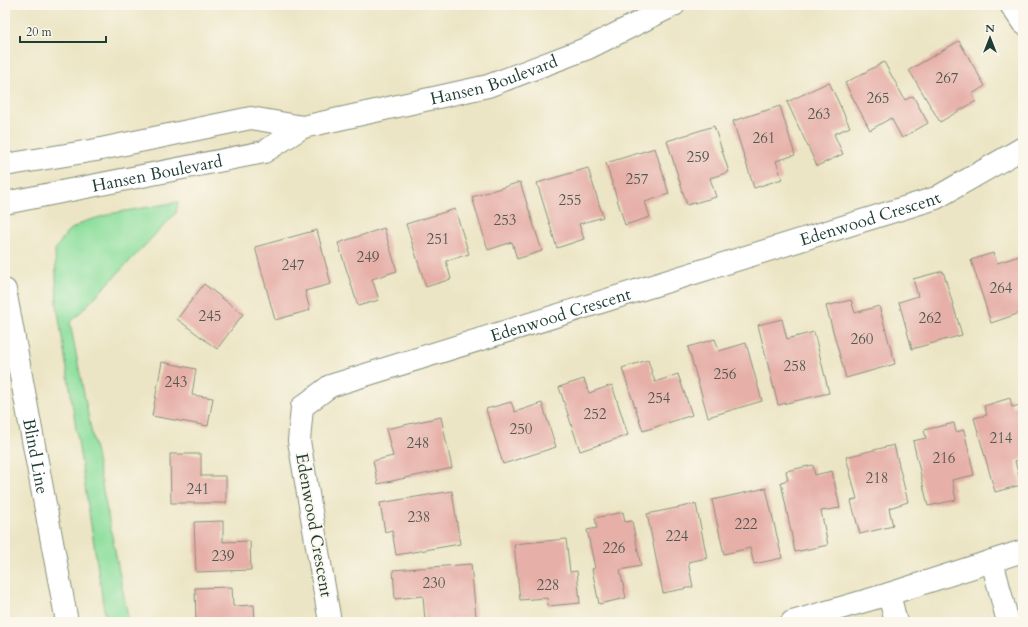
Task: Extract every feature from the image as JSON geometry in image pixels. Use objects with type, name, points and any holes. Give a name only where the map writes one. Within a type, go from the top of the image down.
[{"type":"street","name":"Hansen Boulevard","points":[[5,203],[264,152],[303,127],[488,86],[588,48],[674,5]]},
{"type":"street","points":[[1011,5],[1023,23]]},
{"type":"street","name":"Hansen Boulevard","points":[[5,165],[96,150],[251,118],[303,127]]},
{"type":"street","name":"Edenwood Crescent","points":[[330,622],[299,442],[302,407],[330,386],[936,198],[1023,148]]},
{"type":"street","name":"Blind Line","points":[[5,290],[67,622]]},
{"type":"street","points":[[792,622],[889,594],[1023,551]]},
{"type":"street","points":[[992,561],[1008,622]]},
{"type":"street","points":[[889,594],[896,622]]},
{"type":"green space","points":[[178,202],[176,213],[70,323],[129,622],[106,622],[57,305],[55,250],[67,232],[83,222],[114,213]]},
{"type":"building","points":[[959,41],[985,86],[972,94],[976,101],[940,122],[909,70]]},
{"type":"building","points":[[884,62],[905,100],[913,96],[928,123],[902,138],[891,118],[870,130],[845,83]]},
{"type":"building","points":[[829,82],[850,127],[834,134],[843,154],[817,166],[787,102]]},
{"type":"building","points":[[780,106],[795,155],[776,161],[782,179],[754,188],[733,121]]},
{"type":"building","points":[[714,126],[729,172],[710,178],[716,197],[687,205],[667,141]]},
{"type":"building","points":[[655,148],[669,194],[645,202],[650,217],[625,225],[606,163]]},
{"type":"building","points":[[588,168],[603,217],[579,224],[584,239],[557,248],[537,183]]},
{"type":"building","points":[[520,182],[542,251],[517,259],[512,242],[488,250],[472,197]]},
{"type":"building","points":[[455,209],[469,254],[446,261],[451,279],[426,287],[406,224]]},
{"type":"building","points":[[384,228],[397,271],[372,279],[379,300],[358,306],[338,243]]},
{"type":"building","points":[[317,230],[331,284],[305,291],[310,310],[275,320],[255,247]]},
{"type":"building","points":[[993,253],[997,263],[1023,255],[1023,312],[991,323],[971,260]]},
{"type":"building","points":[[943,271],[962,335],[912,349],[899,302],[918,296],[913,279]]},
{"type":"building","points":[[204,284],[243,314],[217,349],[177,319]]},
{"type":"building","points":[[851,300],[855,313],[879,306],[895,364],[846,378],[826,306]]},
{"type":"building","points":[[782,319],[787,339],[814,332],[829,393],[778,405],[758,325]]},
{"type":"building","points":[[715,339],[719,351],[746,343],[762,401],[708,417],[688,347]]},
{"type":"building","points":[[648,360],[655,382],[678,374],[692,415],[643,431],[622,368]]},
{"type":"building","points":[[162,362],[196,369],[192,395],[213,398],[208,426],[152,416]]},
{"type":"building","points":[[584,379],[589,393],[612,385],[628,435],[580,451],[559,387]]},
{"type":"building","points":[[1010,398],[1012,407],[1021,405],[1023,410],[1023,459],[1015,461],[1021,485],[995,492],[974,418],[987,415],[984,406]]},
{"type":"building","points":[[511,402],[515,412],[542,403],[556,447],[503,464],[486,409]]},
{"type":"building","points":[[441,417],[452,468],[378,484],[373,461],[393,456],[386,429]]},
{"type":"building","points":[[954,423],[956,432],[964,430],[974,475],[952,480],[956,500],[928,506],[913,441],[926,438],[924,430]]},
{"type":"building","points":[[894,445],[908,502],[889,508],[893,526],[860,534],[851,501],[857,499],[846,457]]},
{"type":"building","points":[[170,454],[201,454],[201,476],[226,476],[226,503],[171,503]]},
{"type":"building","points":[[813,465],[815,475],[832,471],[840,508],[821,511],[828,545],[795,552],[781,482],[788,480],[786,471]]},
{"type":"building","points":[[766,488],[782,558],[754,564],[750,548],[724,554],[712,500]]},
{"type":"building","points":[[452,491],[460,544],[396,555],[392,530],[385,532],[380,503]]},
{"type":"building","points":[[696,504],[707,558],[688,562],[693,587],[663,593],[647,514]]},
{"type":"building","points":[[623,512],[625,522],[632,521],[641,566],[620,570],[626,598],[599,604],[592,569],[595,568],[587,530],[597,528],[595,518]]},
{"type":"building","points":[[223,521],[223,542],[250,541],[251,570],[196,572],[194,522]]},
{"type":"building","points":[[566,539],[570,572],[577,571],[580,603],[548,606],[547,598],[520,600],[514,544]]},
{"type":"building","points":[[471,564],[476,617],[425,621],[423,596],[395,599],[393,570]]},
{"type":"building","points":[[232,587],[233,606],[254,605],[255,622],[196,622],[195,588]]}]
